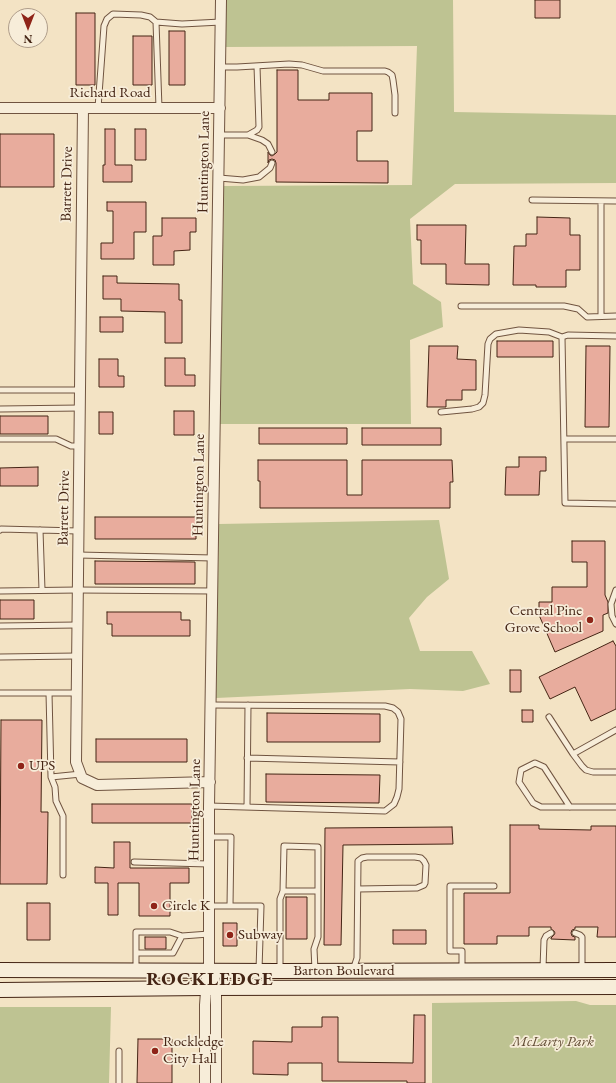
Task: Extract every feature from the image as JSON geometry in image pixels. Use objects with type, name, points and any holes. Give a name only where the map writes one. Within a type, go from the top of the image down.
[{"type":"main road","name":"Barton Boulevard","points":[[0,970],[616,970]]},
{"type":"main road","points":[[34,970],[34,990]]},
{"type":"main road","points":[[353,971],[353,988]]},
{"type":"main road","name":"Barton Boulevard","points":[[0,990],[616,987]]},
{"type":"street","name":"Huntington Lane","points":[[211,988],[206,978],[209,971],[209,806],[221,0]]},
{"type":"street","name":"Richard Road","points":[[0,108],[220,108]]},
{"type":"street","name":"Barrett Drive","points":[[81,774],[76,762],[83,108]]},
{"type":"street","points":[[81,774],[82,778],[97,785],[210,782]]},
{"type":"street","points":[[205,1083],[205,1005],[211,988]]},
{"type":"street","points":[[211,988],[216,1083]]},
{"type":"street","points":[[205,1065],[216,1066]]},
{"type":"lane","points":[[98,108],[104,26],[107,19],[112,14],[141,15],[150,17],[156,22],[182,24],[221,22]]},
{"type":"lane","points":[[156,22],[159,108]]},
{"type":"lane","points":[[220,67],[289,64],[302,65],[323,72],[385,71],[392,75],[395,95],[395,113]]},
{"type":"lane","points":[[219,135],[248,135],[258,130],[258,66]]},
{"type":"lane","points":[[248,135],[268,144],[272,152]]},
{"type":"lane","points":[[219,178],[243,180],[259,177],[270,168],[272,163]]},
{"type":"lane","points":[[532,200],[616,201]]},
{"type":"lane","points":[[600,316],[601,201]]},
{"type":"lane","points":[[461,306],[564,306],[578,309],[587,317],[616,316]]},
{"type":"lane","points":[[441,412],[472,409],[483,404],[485,395],[487,349],[490,339],[496,334],[519,330],[549,332],[562,337],[568,335],[616,336]]},
{"type":"lane","points":[[562,337],[564,503],[616,504]]},
{"type":"lane","points":[[0,390],[80,390]]},
{"type":"lane","points":[[0,409],[80,408]]},
{"type":"lane","points":[[0,438],[56,439],[71,446],[79,446]]},
{"type":"lane","points":[[564,439],[616,439]]},
{"type":"lane","points":[[0,530],[78,530]]},
{"type":"lane","points":[[40,530],[42,590]]},
{"type":"lane","points":[[78,555],[213,558]]},
{"type":"lane","points":[[616,590],[611,604],[612,616],[616,624]]},
{"type":"lane","points":[[0,591],[213,591]]},
{"type":"lane","points":[[0,626],[77,625]]},
{"type":"lane","points":[[0,657],[77,656]]},
{"type":"lane","points":[[0,693],[77,693]]},
{"type":"lane","points":[[49,693],[51,777],[55,787],[56,801],[63,816],[63,875]]},
{"type":"lane","points":[[209,806],[385,810],[394,804],[399,789],[401,719],[398,712],[393,708],[385,706],[211,705]]},
{"type":"lane","points":[[247,807],[248,705]]},
{"type":"lane","points":[[549,718],[573,754],[586,770],[593,772],[616,772]]},
{"type":"lane","points":[[573,754],[616,730]]},
{"type":"lane","points":[[247,758],[400,762]]},
{"type":"lane","points":[[570,807],[544,767],[535,763],[521,770],[519,782],[533,803],[542,807],[570,807],[616,807]]},
{"type":"lane","points":[[51,777],[81,774]]},
{"type":"lane","points":[[209,837],[231,837],[230,906]]},
{"type":"lane","points":[[280,971],[280,898],[283,891],[284,846],[318,847],[318,937],[314,949],[315,971]]},
{"type":"lane","points":[[353,971],[357,958],[358,861],[367,857],[415,857],[421,858],[426,864],[425,883],[417,888],[358,889]]},
{"type":"lane","points":[[134,862],[209,864]]},
{"type":"lane","points":[[462,971],[462,951],[450,951],[450,886],[494,886]]},
{"type":"lane","points":[[283,891],[318,891]]},
{"type":"lane","points":[[209,906],[261,906],[259,971]]},
{"type":"lane","points":[[136,971],[136,932],[170,932],[182,936],[209,934]]},
{"type":"lane","points":[[543,970],[544,940],[546,936],[551,933]]},
{"type":"lane","points":[[575,933],[582,937],[582,970]]},
{"type":"lane","points":[[136,953],[173,953],[182,936]]},
{"type":"lane","points":[[119,1051],[119,1083]]},
{"type":"green space","points":[[226,0],[453,0],[454,112],[616,115],[616,183],[455,184],[410,219],[413,284],[441,302],[443,327],[410,340],[411,424],[220,424],[224,186],[412,185],[417,46],[226,47]]},
{"type":"green space","points":[[439,520],[449,579],[427,597],[409,618],[420,651],[472,651],[490,684],[463,691],[410,689],[216,698],[219,524]]},
{"type":"green space","name":"McLarty Park","points":[[576,1001],[590,1005],[616,1005],[616,1083],[432,1083],[432,1003]]},
{"type":"green space","points":[[0,1007],[111,1007],[109,1083],[0,1083]]},
{"type":"building","points":[[535,0],[560,0],[560,18],[535,18]]},
{"type":"building","points":[[76,13],[95,13],[95,85],[76,85]]},
{"type":"building","points":[[169,31],[185,31],[185,85],[169,85]]},
{"type":"building","points":[[133,36],[152,36],[152,85],[133,85]]},
{"type":"building","points":[[277,70],[298,70],[298,100],[329,100],[329,93],[372,93],[372,131],[357,131],[357,161],[388,161],[388,183],[276,182],[276,163],[275,160],[272,159],[269,160],[268,163],[268,152],[272,156],[277,152]]},
{"type":"building","points":[[105,129],[115,129],[115,165],[132,165],[132,182],[103,182],[103,165],[105,165]]},
{"type":"building","points":[[135,129],[146,129],[146,160],[135,160]]},
{"type":"building","points":[[0,134],[54,134],[54,187],[0,187]]},
{"type":"building","points":[[107,202],[146,202],[146,232],[134,232],[134,259],[101,259],[101,243],[113,243],[113,211],[107,211]]},
{"type":"building","points":[[537,217],[570,218],[570,235],[580,235],[580,270],[566,270],[566,287],[513,285],[514,246],[526,246],[526,234],[537,234]]},
{"type":"building","points":[[162,218],[196,218],[196,232],[190,232],[190,250],[174,251],[174,265],[153,265],[153,236],[162,236]]},
{"type":"building","points":[[417,225],[466,225],[465,264],[489,264],[489,285],[446,284],[446,264],[421,264],[421,240],[417,240]]},
{"type":"building","points":[[103,276],[117,276],[117,283],[179,284],[179,300],[182,300],[182,343],[165,343],[165,312],[121,311],[121,299],[103,299]]},
{"type":"building","points":[[100,317],[123,317],[123,332],[100,332]]},
{"type":"building","points":[[497,341],[553,341],[553,357],[497,357]]},
{"type":"building","points":[[429,346],[458,346],[457,359],[476,360],[476,390],[462,390],[462,400],[446,400],[446,407],[427,407]]},
{"type":"building","points":[[586,346],[610,346],[609,427],[585,427]]},
{"type":"building","points":[[165,358],[185,358],[185,375],[195,375],[195,386],[165,386]]},
{"type":"building","points":[[99,359],[118,359],[118,376],[124,376],[124,387],[99,387]]},
{"type":"building","points":[[174,411],[194,411],[194,435],[174,435]]},
{"type":"building","points":[[99,412],[113,412],[113,434],[99,434]]},
{"type":"building","points":[[0,416],[48,416],[48,434],[0,434]]},
{"type":"building","points":[[259,428],[347,428],[347,444],[259,444]]},
{"type":"building","points":[[362,428],[441,428],[441,445],[362,445]]},
{"type":"building","points":[[519,457],[546,457],[546,471],[540,471],[539,495],[505,495],[506,467],[519,467]]},
{"type":"building","points":[[258,460],[347,460],[347,495],[362,495],[362,460],[452,460],[453,482],[450,482],[450,508],[260,508]]},
{"type":"building","points":[[38,467],[38,486],[0,486],[0,468]]},
{"type":"building","points":[[95,517],[196,517],[196,539],[95,539]]},
{"type":"building","points":[[572,541],[605,541],[605,595],[608,602],[608,613],[603,615],[603,631],[555,652],[539,615],[539,602],[552,602],[552,587],[587,587],[587,562],[572,562]]},
{"type":"building","points":[[95,561],[195,562],[195,584],[95,584]]},
{"type":"building","points":[[0,600],[34,600],[34,619],[0,619]]},
{"type":"building","points":[[107,612],[181,612],[181,620],[190,620],[190,636],[112,636],[112,624],[107,624]]},
{"type":"building","points":[[613,641],[616,646],[616,709],[591,721],[575,687],[550,699],[539,677]]},
{"type":"building","points":[[510,670],[521,670],[521,692],[510,692]]},
{"type":"building","points":[[522,710],[533,710],[533,722],[522,722]]},
{"type":"building","points":[[267,713],[380,714],[380,742],[267,742]]},
{"type":"building","name":"UPS","points":[[1,720],[42,720],[41,812],[48,812],[47,884],[0,884]]},
{"type":"building","points":[[96,739],[187,739],[187,762],[96,762]]},
{"type":"building","points":[[266,774],[380,775],[379,803],[266,802]]},
{"type":"building","points":[[92,804],[192,804],[192,823],[92,823]]},
{"type":"building","points":[[510,825],[539,825],[539,829],[591,830],[591,826],[616,826],[616,937],[597,937],[598,927],[575,927],[571,933],[572,936],[575,937],[575,940],[551,939],[555,933],[551,927],[529,927],[529,936],[497,936],[497,944],[464,944],[464,893],[510,893]]},
{"type":"building","points":[[452,827],[453,844],[343,845],[341,945],[324,945],[325,828]]},
{"type":"building","points":[[114,842],[130,842],[130,868],[189,868],[189,883],[170,883],[170,916],[139,916],[139,883],[118,883],[118,915],[108,915],[108,883],[95,883],[95,867],[114,868]]},
{"type":"building","points":[[286,897],[307,897],[307,939],[286,939]]},
{"type":"building","points":[[27,903],[50,903],[50,940],[27,940]]},
{"type":"building","name":"Subway","points":[[223,923],[237,923],[237,946],[223,946]]},
{"type":"building","points":[[393,930],[426,930],[426,944],[393,944]]},
{"type":"building","points":[[145,937],[166,937],[166,949],[145,949]]},
{"type":"building","points":[[414,1015],[425,1015],[425,1083],[407,1083],[407,1081],[322,1081],[322,1063],[288,1063],[288,1075],[253,1074],[253,1041],[292,1042],[292,1027],[322,1027],[322,1017],[338,1017],[338,1062],[413,1063]]},
{"type":"building","points":[[138,1039],[172,1039],[172,1083],[137,1083]]},
{"type":"place","name":"Central Pine Grove School","points":[[590,620]]},
{"type":"place","name":"UPS","points":[[21,766]]},
{"type":"place","name":"Circle K","points":[[154,906]]},
{"type":"place","name":"Subway","points":[[230,935]]},
{"type":"place","name":"Rockledge City Hall","points":[[155,1051]]},
{"type":"district","name":"ROCKLEDGE","points":[[210,980]]}]
